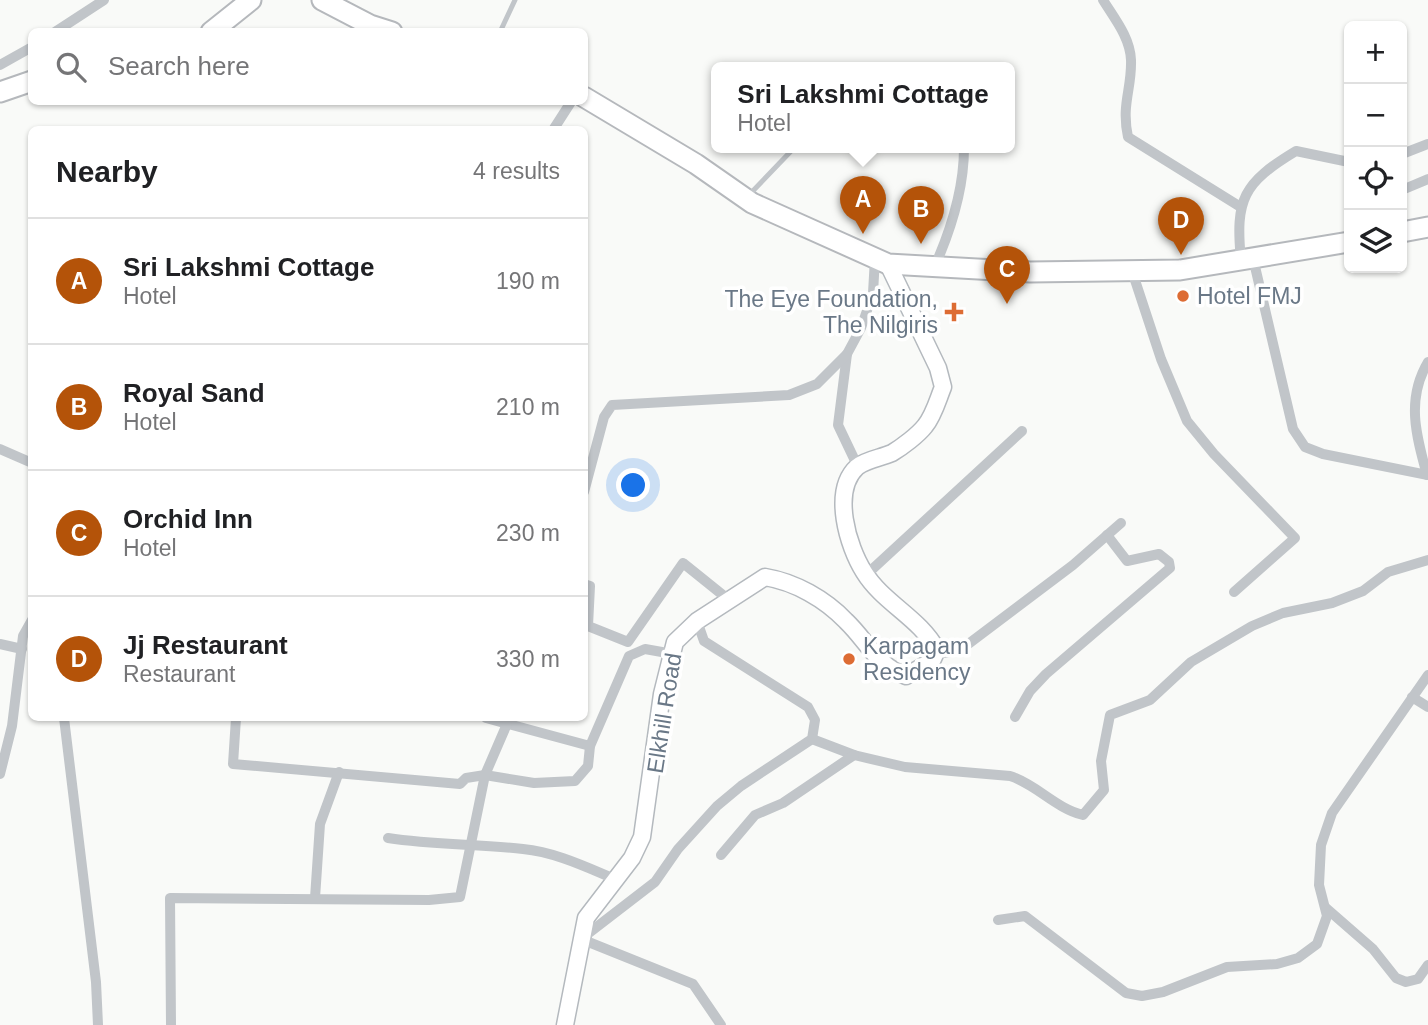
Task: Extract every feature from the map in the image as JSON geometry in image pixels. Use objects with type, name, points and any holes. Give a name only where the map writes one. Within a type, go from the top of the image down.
[{"type":"highway","points":[[216,28],[251,0]]},
{"type":"highway","points":[[322,0],[381,28]]},
{"type":"highway","points":[[0,92],[28,82]]},
{"type":"highway","points":[[588,99],[696,164],[746,198],[882,261],[934,268],[1030,272],[1180,270],[1344,243]]},
{"type":"highway","points":[[1407,231],[1428,227]]},
{"type":"street","points":[[61,28],[104,0]]},
{"type":"street","points":[[1103,0],[1125,35],[1131,60],[1124,115],[1128,137],[1239,206]]},
{"type":"street","points":[[0,65],[28,49]]},
{"type":"street","points":[[556,126],[569,105]]},
{"type":"street","points":[[1407,152],[1428,144]]},
{"type":"street","points":[[1344,161],[1296,151],[1269,167],[1239,206],[1247,259],[1293,429],[1305,447],[1323,454],[1427,475],[1413,422],[1420,375],[1428,362]]},
{"type":"street","points":[[934,268],[951,230],[964,153]]},
{"type":"street","points":[[1407,188],[1428,179]]},
{"type":"street","points":[[588,477],[604,417],[612,405],[789,395],[817,384],[847,354],[861,328],[882,261]]},
{"type":"street","points":[[882,261],[938,368],[943,387],[926,425],[893,452],[858,467],[846,482],[845,510],[850,539],[866,575],[894,606],[928,633],[937,650],[935,654],[959,651],[1031,598],[1121,523]]},
{"type":"street","points":[[1132,271],[1161,359],[1188,421],[1214,454],[1295,538],[1234,592]]},
{"type":"street","points":[[847,354],[838,425],[858,467]]},
{"type":"street","points":[[866,575],[1022,431]]},
{"type":"street","points":[[0,449],[28,461]]},
{"type":"street","points":[[1015,718],[1030,691],[1046,674],[1170,568],[1169,562],[1159,554],[1127,561],[1107,535]]},
{"type":"street","points":[[811,739],[854,755],[905,767],[1010,776],[1025,780],[1072,812],[1083,815],[1104,790],[1101,761],[1110,715],[1150,699],[1191,663],[1252,626],[1283,613],[1342,599],[1363,591],[1388,572],[1428,560]]},
{"type":"street","points":[[588,585],[588,626],[628,642],[683,563],[729,600]]},
{"type":"street","name":"Elkhill Road","points":[[565,1025],[586,918],[642,837],[662,694],[675,642],[697,621],[765,577],[786,580],[825,603],[847,621],[888,670],[906,676],[918,672],[932,661],[935,654]]},
{"type":"street","points":[[581,939],[655,882],[678,849],[725,799],[811,739],[815,720],[808,707],[704,641],[697,621]]},
{"type":"street","points":[[0,774],[12,726],[23,636],[28,627]]},
{"type":"street","points":[[0,644],[22,649]]},
{"type":"street","points":[[0,650],[22,649]]},
{"type":"street","points":[[236,721],[233,764],[460,784],[466,778],[485,775],[534,783],[575,780],[588,766],[590,746],[629,656],[645,649],[673,653]]},
{"type":"street","points":[[998,920],[1025,916],[1126,993],[1142,996],[1163,992],[1227,967],[1277,964],[1298,958],[1317,944],[1327,916],[1319,885],[1321,845],[1332,813],[1391,732],[1428,675]]},
{"type":"street","points":[[1412,697],[1428,707]]},
{"type":"street","points":[[64,721],[96,982],[98,1025]]},
{"type":"street","points":[[496,721],[590,746]]},
{"type":"street","points":[[171,1025],[170,898],[460,897],[485,775],[507,724]]},
{"type":"street","points":[[721,855],[755,816],[794,797],[854,755]]},
{"type":"street","points":[[315,898],[320,824],[339,772]]},
{"type":"street","points":[[388,838],[524,849],[555,855],[615,878]]},
{"type":"street","points":[[1326,908],[1373,949],[1396,978],[1406,982],[1418,979],[1428,965]]},
{"type":"street","points":[[581,939],[693,984],[721,1025]]},
{"type":"lane","points":[[502,28],[515,0]]},
{"type":"lane","points":[[746,198],[789,153]]},
{"type":"place","name":"Sri Lakshmi Cottage","points":[[863,234]]},
{"type":"place","name":"Royal Sand","points":[[921,244]]},
{"type":"place","name":"Jj Restaurant","points":[[1181,255]]},
{"type":"place","name":"Hotel FMJ","points":[[1183,296]]},
{"type":"place","name":"Orchid Inn","points":[[1007,304]]},
{"type":"place","name":"The Eye Foundation, The Nilgiris","points":[[954,312]]},
{"type":"place","name":"Karpagam Residency","points":[[849,659]]}]
